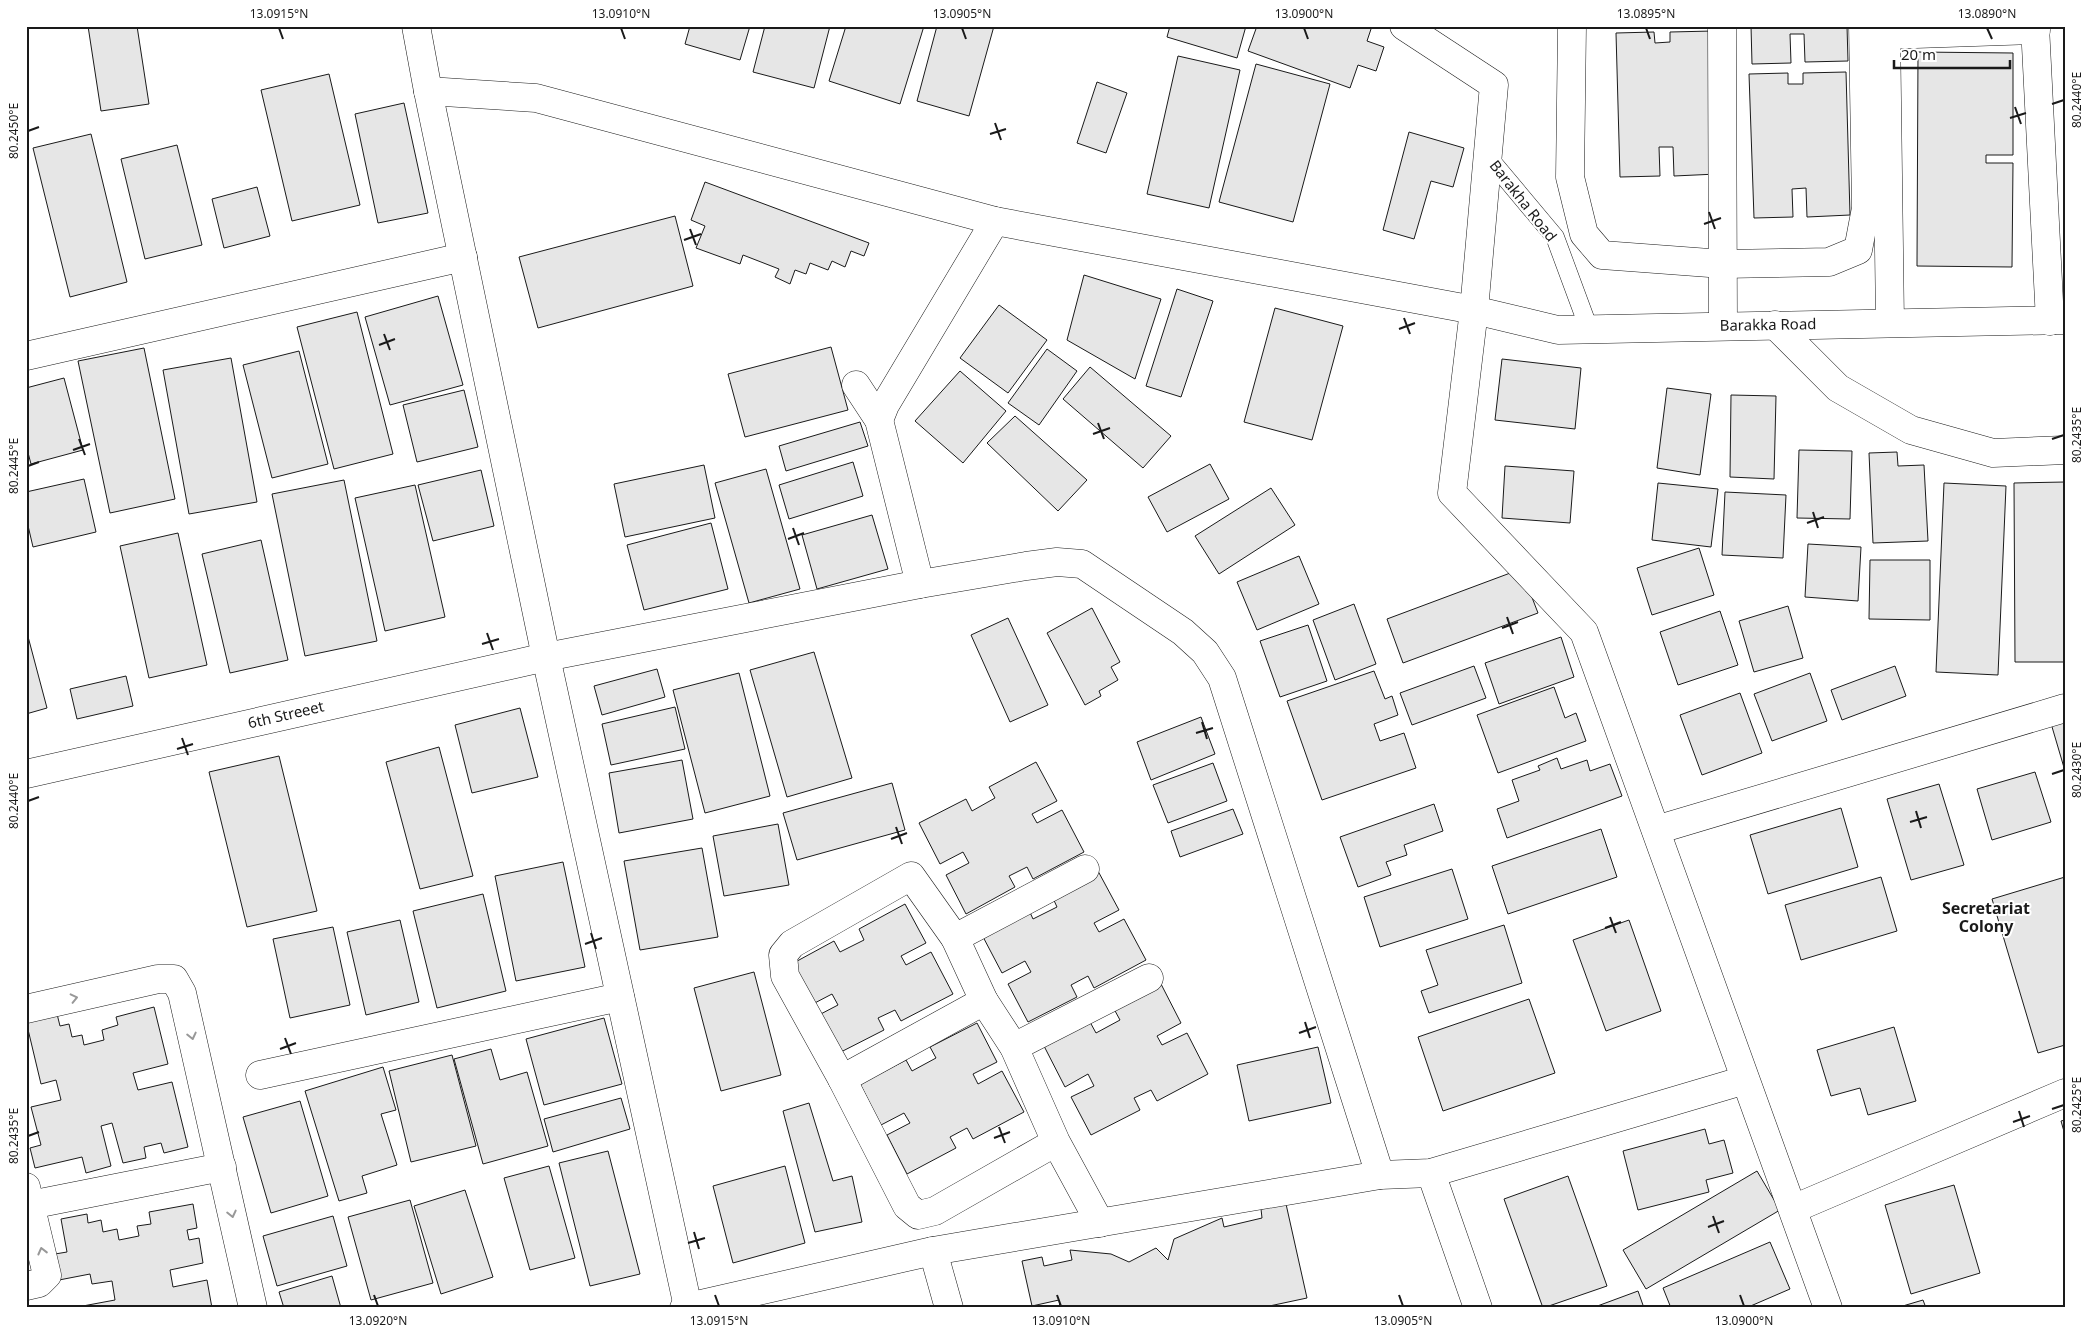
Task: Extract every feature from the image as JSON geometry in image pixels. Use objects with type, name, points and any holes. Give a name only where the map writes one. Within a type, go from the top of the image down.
[{"type":"street","points":[[416,26],[546,657],[686,1307],[932,1251],[1380,1174],[1431,1173],[1744,1080]]},
{"type":"street","name":"Barakha Road","points":[[1404,26],[1494,85],[1488,157]]},
{"type":"street","points":[[1572,26],[1570,177],[1584,234],[1602,255],[1723,264],[1829,262],[1858,250],[1866,208],[1878,29]]},
{"type":"street","points":[[1722,26],[1723,326]]},
{"type":"street","points":[[1878,29],[2036,28],[2058,320]]},
{"type":"street","points":[[1878,29],[1890,323]]},
{"type":"street","name":"Barakka Road","points":[[428,91],[536,98],[995,221],[1474,310],[1558,330],[2058,320]]},
{"type":"street","points":[[1488,157],[1474,310],[1452,493],[1584,632],[1744,1080],[1828,1308]]},
{"type":"street","points":[[879,420],[885,405],[995,221]]},
{"type":"street","points":[[26,356],[463,258]]},
{"type":"street","points":[[1775,325],[1838,388],[1911,430],[1993,453],[2065,450]]},
{"type":"street","points":[[856,385],[879,420],[920,584]]},
{"type":"street","name":"6th Streeet","points":[[26,774],[546,657],[920,584],[1057,562],[1082,564],[1183,632],[1205,652],[1222,678],[1380,1174]]},
{"type":"street","points":[[1656,830],[2065,708]]},
{"type":"street","points":[[955,938],[1085,869]]},
{"type":"street","points":[[1056,1142],[935,1211],[918,1215],[908,1206],[842,1079],[785,976],[783,955],[792,944],[911,876],[955,938],[984,1001],[1014,1048],[1056,1142],[1100,1222]]},
{"type":"street","points":[[1014,1048],[1149,978]]},
{"type":"street","points":[[26,1009],[158,980],[174,979],[182,993],[253,1308]]},
{"type":"street","points":[[260,1075],[620,997]]},
{"type":"street","points":[[842,1079],[984,1001]]},
{"type":"street","points":[[1793,1209],[2065,1093]]},
{"type":"street","points":[[26,1286],[39,1283],[47,1275],[28,1196],[222,1167]]},
{"type":"street","points":[[1431,1173],[1478,1308]]},
{"type":"street","points":[[932,1251],[949,1308]]},
{"type":"lane","name":"Barakha Road","points":[[1488,157],[1555,237],[1589,329]]},
{"type":"building","points":[[88,26],[137,26],[149,104],[101,111]]},
{"type":"building","points":[[690,26],[750,26],[740,60],[685,44]]},
{"type":"building","points":[[765,26],[830,26],[814,88],[753,72]]},
{"type":"building","points":[[846,26],[924,26],[900,104],[829,81]]},
{"type":"building","points":[[937,26],[994,26],[969,116],[917,101]]},
{"type":"building","points":[[1170,26],[1246,26],[1237,58],[1167,37]]},
{"type":"building","points":[[1257,26],[1372,26],[1367,41],[1384,47],[1376,71],[1358,65],[1350,88],[1248,51]]},
{"type":"building","points":[[1751,26],[1847,26],[1848,61],[1805,62],[1804,34],[1790,34],[1791,63],[1752,64]]},
{"type":"building","points":[[1713,31],[1717,174],[1674,176],[1673,147],[1659,147],[1660,176],[1620,177],[1616,33],[1654,32],[1655,43],[1670,42],[1670,32]]},
{"type":"building","points":[[1918,52],[2013,53],[2013,155],[1986,155],[1986,163],[2013,163],[2012,267],[1917,266]]},
{"type":"building","points":[[1178,56],[1240,70],[1209,208],[1147,194]]},
{"type":"building","points":[[1256,64],[1330,84],[1293,222],[1219,202]]},
{"type":"building","points":[[1846,72],[1850,215],[1807,217],[1806,188],[1792,189],[1793,217],[1754,218],[1749,74],[1788,73],[1788,84],[1803,84],[1803,73]]},
{"type":"building","points":[[329,74],[360,205],[292,221],[261,90]]},
{"type":"building","points":[[1097,82],[1127,93],[1106,153],[1077,143]]},
{"type":"building","points":[[404,103],[428,213],[378,223],[355,114]]},
{"type":"building","points":[[1409,132],[1464,148],[1453,187],[1431,181],[1414,239],[1383,230]]},
{"type":"building","points":[[91,134],[127,282],[70,297],[33,148]]},
{"type":"building","points":[[177,145],[202,245],[145,259],[121,159]]},
{"type":"building","points":[[705,182],[869,243],[864,256],[851,251],[845,267],[832,261],[828,270],[810,263],[806,274],[795,270],[790,284],[775,277],[779,269],[743,255],[740,264],[696,248],[705,226],[691,220]]},
{"type":"building","points":[[257,187],[270,236],[224,248],[212,199]]},
{"type":"building","points":[[675,216],[693,286],[538,328],[519,257]]},
{"type":"building","points":[[1084,275],[1161,299],[1135,379],[1067,340]]},
{"type":"building","points":[[1177,289],[1213,301],[1181,397],[1146,386]]},
{"type":"building","points":[[438,296],[463,385],[390,405],[365,317]]},
{"type":"building","points":[[999,305],[1047,340],[1008,393],[960,358]]},
{"type":"building","points":[[1275,308],[1343,326],[1312,440],[1244,422]]},
{"type":"building","points":[[357,312],[393,454],[334,469],[297,327]]},
{"type":"building","points":[[831,347],[848,410],[745,437],[728,374]]},
{"type":"building","points":[[144,348],[175,499],[110,513],[78,361]]},
{"type":"building","points":[[1047,349],[1077,371],[1039,425],[1008,403]]},
{"type":"building","points":[[299,351],[328,464],[272,478],[243,365]]},
{"type":"building","points":[[231,358],[257,502],[189,514],[163,370]]},
{"type":"building","points":[[1502,359],[1581,368],[1575,429],[1495,420]]},
{"type":"building","points":[[1090,367],[1171,436],[1143,468],[1063,399]]},
{"type":"building","points":[[960,371],[1006,411],[963,463],[915,421]]},
{"type":"building","points":[[64,378],[83,450],[31,464],[26,445],[26,388]]},
{"type":"building","points":[[1667,388],[1711,394],[1700,475],[1657,468]]},
{"type":"building","points":[[464,390],[478,447],[417,462],[403,405]]},
{"type":"building","points":[[1731,395],[1776,396],[1774,479],[1730,477]]},
{"type":"building","points":[[1015,416],[1087,480],[1058,511],[987,443]]},
{"type":"building","points":[[860,422],[868,446],[786,471],[779,446]]},
{"type":"building","points":[[1799,450],[1852,451],[1850,519],[1797,518]]},
{"type":"building","points":[[1897,452],[1898,466],[1924,465],[1928,541],[1873,543],[1869,453]]},
{"type":"building","points":[[853,462],[863,496],[789,519],[779,485]]},
{"type":"building","points":[[1210,464],[1229,499],[1167,532],[1148,497]]},
{"type":"building","points":[[704,465],[715,518],[625,537],[614,484]]},
{"type":"building","points":[[1505,466],[1574,471],[1570,523],[1502,518]]},
{"type":"building","points":[[766,469],[800,589],[749,603],[715,483]]},
{"type":"building","points":[[481,470],[494,526],[433,541],[418,485]]},
{"type":"building","points":[[84,479],[96,532],[33,547],[26,517],[26,492]]},
{"type":"building","points":[[344,480],[377,641],[305,656],[272,494]]},
{"type":"building","points":[[2065,482],[2065,662],[2015,662],[2014,483]]},
{"type":"building","points":[[1658,483],[1718,489],[1711,547],[1652,540]]},
{"type":"building","points":[[1944,483],[2006,486],[1998,675],[1936,672]]},
{"type":"building","points":[[415,485],[445,617],[385,631],[355,498]]},
{"type":"building","points":[[1271,488],[1295,525],[1219,574],[1195,536]]},
{"type":"building","points":[[1725,492],[1786,495],[1783,558],[1722,555]]},
{"type":"building","points":[[872,515],[888,569],[817,589],[802,535]]},
{"type":"building","points":[[711,523],[728,589],[644,610],[627,545]]},
{"type":"building","points":[[178,533],[207,665],[149,678],[120,546]]},
{"type":"building","points":[[261,540],[288,660],[230,673],[202,554]]},
{"type":"building","points":[[1808,544],[1861,547],[1858,601],[1805,597]]},
{"type":"building","points":[[1699,548],[1714,595],[1652,615],[1637,568]]},
{"type":"building","points":[[1299,556],[1319,604],[1257,630],[1237,582]]},
{"type":"building","points":[[1870,560],[1930,560],[1930,620],[1869,619]]},
{"type":"building","points":[[1521,569],[1538,613],[1403,663],[1387,619]]},
{"type":"building","points":[[1354,604],[1376,664],[1335,680],[1313,620]]},
{"type":"building","points":[[1788,606],[1803,658],[1754,672],[1739,621]]},
{"type":"building","points":[[1092,608],[1120,662],[1111,667],[1118,680],[1099,691],[1101,696],[1085,705],[1047,633]]},
{"type":"building","points":[[1720,611],[1738,665],[1678,685],[1660,632]]},
{"type":"building","points":[[1008,618],[1048,705],[1010,722],[971,635]]},
{"type":"building","points":[[1308,625],[1327,681],[1280,697],[1260,641]]},
{"type":"building","points":[[26,629],[47,708],[26,714]]},
{"type":"building","points":[[1561,637],[1574,677],[1499,704],[1485,663]]},
{"type":"building","points":[[814,652],[852,778],[787,797],[750,670]]},
{"type":"building","points":[[1474,666],[1486,698],[1412,725],[1400,693]]},
{"type":"building","points":[[1895,666],[1906,696],[1842,720],[1831,690]]},
{"type":"building","points":[[657,669],[665,697],[602,715],[594,686]]},
{"type":"building","points":[[1374,671],[1385,699],[1392,696],[1398,715],[1374,724],[1380,741],[1404,733],[1416,768],[1322,800],[1287,701]]},
{"type":"building","points":[[739,673],[770,796],[705,813],[673,690]]},
{"type":"building","points":[[1810,673],[1827,721],[1772,741],[1754,694]]},
{"type":"building","points":[[126,676],[133,706],[77,719],[70,689]]},
{"type":"building","points":[[1554,687],[1565,718],[1576,713],[1586,741],[1498,773],[1477,715]]},
{"type":"building","points":[[1740,693],[1762,753],[1702,775],[1680,715]]},
{"type":"building","points":[[675,707],[685,749],[611,765],[602,724]]},
{"type":"building","points":[[520,708],[538,777],[472,793],[455,725]]},
{"type":"building","points":[[2065,716],[2065,771],[2050,720]]},
{"type":"building","points":[[1201,717],[1215,754],[1151,780],[1137,742]]},
{"type":"building","points":[[439,747],[473,876],[420,889],[386,762]]},
{"type":"building","points":[[279,756],[317,911],[247,927],[209,772]]},
{"type":"building","points":[[1557,758],[1561,769],[1587,760],[1590,771],[1610,764],[1622,796],[1507,838],[1497,809],[1519,801],[1512,780],[1540,770],[1538,766]]},
{"type":"building","points":[[682,760],[693,819],[619,833],[609,773]]},
{"type":"building","points":[[1036,762],[1057,801],[1032,814],[1037,823],[1062,810],[1084,852],[1033,879],[1027,867],[1009,876],[1015,887],[966,914],[946,875],[969,863],[963,852],[940,864],[919,823],[966,799],[972,811],[995,798],[989,787]]},
{"type":"building","points":[[1213,763],[1227,801],[1168,823],[1153,785]]},
{"type":"building","points":[[2035,772],[2051,822],[1992,840],[1977,789]]},
{"type":"building","points":[[892,783],[905,830],[797,860],[783,813]]},
{"type":"building","points":[[1939,784],[1964,865],[1911,880],[1887,799]]},
{"type":"building","points":[[1434,804],[1443,831],[1404,845],[1407,855],[1386,862],[1391,875],[1358,887],[1340,837]]},
{"type":"building","points":[[1841,808],[1858,867],[1768,894],[1750,835]]},
{"type":"building","points":[[1233,809],[1243,834],[1180,857],[1171,831]]},
{"type":"building","points":[[778,824],[789,885],[724,896],[713,836]]},
{"type":"building","points":[[1601,829],[1617,877],[1508,914],[1492,866]]},
{"type":"building","points":[[702,848],[718,937],[640,950],[624,861]]},
{"type":"building","points":[[563,862],[585,967],[516,981],[495,876]]},
{"type":"building","points":[[1452,869],[1468,919],[1380,947],[1364,897]]},
{"type":"building","points":[[1098,871],[1119,910],[1094,923],[1099,932],[1124,919],[1146,960],[1094,988],[1088,976],[1071,985],[1077,997],[1028,1022],[1008,984],[1031,972],[1025,961],[1002,973],[981,933],[1028,908],[1033,919],[1057,907],[1052,896]]},
{"type":"building","points":[[1881,877],[1897,931],[1801,960],[1785,905]]},
{"type":"building","points":[[2065,877],[2065,1045],[2038,1053],[1992,899]]},
{"type":"building","points":[[483,894],[506,991],[437,1008],[413,911]]},
{"type":"building","points":[[905,904],[926,943],[901,956],[906,965],[931,952],[953,994],[901,1021],[895,1010],[878,1018],[884,1030],[835,1055],[815,1017],[838,1005],[832,994],[809,1006],[788,966],[834,941],[840,952],[864,940],[859,929]]},
{"type":"building","points":[[400,920],[419,1002],[366,1015],[347,932]]},
{"type":"building","points":[[1629,920],[1661,1011],[1606,1031],[1573,940]]},
{"type":"building","points":[[1504,925],[1522,983],[1429,1013],[1421,991],[1438,985],[1426,950]]},
{"type":"building","points":[[333,927],[350,1005],[290,1018],[273,939]]},
{"type":"building","points":[[754,972],[781,1075],[721,1091],[694,988]]},
{"type":"building","points":[[1161,984],[1181,1023],[1157,1036],[1162,1045],[1187,1033],[1208,1074],[1157,1101],[1151,1090],[1134,1098],[1140,1110],[1091,1135],[1071,1097],[1094,1086],[1088,1074],[1065,1087],[1044,1046],[1090,1022],[1096,1033],[1120,1020],[1114,1009]]},
{"type":"building","points":[[1529,999],[1555,1073],[1443,1111],[1418,1037]]},
{"type":"building","points":[[154,1007],[168,1064],[133,1073],[138,1090],[172,1082],[188,1147],[164,1153],[161,1143],[144,1147],[146,1158],[123,1163],[112,1123],[101,1126],[111,1166],[86,1173],[82,1157],[35,1168],[30,1148],[41,1145],[31,1107],[61,1100],[56,1080],[41,1084],[26,1021],[57,1014],[60,1026],[69,1024],[72,1037],[82,1035],[84,1045],[104,1040],[102,1030],[118,1025],[116,1017]]},
{"type":"building","points":[[604,1018],[622,1084],[544,1105],[526,1039]]},
{"type":"building","points":[[977,1023],[997,1062],[973,1074],[978,1084],[1002,1071],[1024,1112],[973,1139],[967,1128],[950,1137],[956,1148],[907,1174],[887,1135],[910,1123],[904,1113],[881,1125],[860,1084],[906,1060],[912,1071],[936,1058],[930,1047]]},
{"type":"building","points":[[1894,1027],[1916,1101],[1868,1115],[1860,1088],[1831,1096],[1817,1050]]},
{"type":"building","points":[[1318,1047],[1331,1103],[1249,1121],[1237,1065]]},
{"type":"building","points":[[491,1049],[500,1080],[527,1072],[548,1146],[483,1164],[454,1059]]},
{"type":"building","points":[[452,1055],[476,1146],[411,1162],[389,1071]]},
{"type":"building","points":[[383,1067],[396,1110],[381,1114],[397,1165],[362,1176],[367,1193],[339,1201],[305,1091]]},
{"type":"building","points":[[621,1098],[630,1129],[553,1152],[544,1119]]},
{"type":"building","points":[[300,1101],[328,1196],[271,1213],[243,1117]]},
{"type":"building","points":[[809,1103],[833,1181],[852,1176],[862,1222],[815,1232],[783,1111]]},
{"type":"building","points":[[2065,1120],[2065,1135],[2061,1121]]},
{"type":"building","points":[[1705,1129],[1709,1144],[1724,1140],[1733,1173],[1706,1180],[1709,1192],[1638,1210],[1623,1151]]},
{"type":"building","points":[[608,1151],[640,1274],[590,1286],[559,1163]]},
{"type":"building","points":[[549,1166],[575,1258],[530,1270],[504,1178]]},
{"type":"building","points":[[785,1166],[805,1243],[733,1263],[713,1186]]},
{"type":"building","points":[[1757,1171],[1780,1210],[1646,1289],[1623,1250]]},
{"type":"building","points":[[1568,1176],[1607,1286],[1543,1308],[1504,1199]]},
{"type":"building","points":[[1954,1185],[1980,1273],[1911,1294],[1885,1205]]},
{"type":"building","points":[[465,1190],[493,1277],[441,1294],[414,1206]]},
{"type":"building","points":[[410,1200],[433,1283],[371,1300],[348,1217]]},
{"type":"building","points":[[193,1204],[197,1228],[187,1230],[189,1240],[199,1238],[203,1263],[170,1270],[173,1287],[207,1280],[212,1308],[72,1308],[115,1300],[112,1281],[92,1284],[90,1274],[59,1280],[55,1254],[67,1252],[61,1219],[87,1214],[88,1223],[101,1220],[103,1232],[117,1229],[119,1240],[139,1236],[137,1226],[151,1224],[149,1212]]},
{"type":"building","points":[[1286,1204],[1307,1298],[1260,1308],[1060,1308],[1059,1300],[1032,1306],[1022,1261],[1042,1257],[1044,1266],[1072,1260],[1070,1250],[1111,1254],[1129,1262],[1156,1248],[1168,1260],[1174,1239],[1222,1218],[1224,1227],[1262,1218],[1261,1209]]},
{"type":"building","points":[[333,1216],[347,1266],[277,1286],[263,1236]]},
{"type":"building","points":[[1770,1242],[1790,1289],[1746,1308],[1671,1308],[1663,1288]]},
{"type":"building","points":[[332,1276],[341,1308],[284,1308],[279,1292]]},
{"type":"building","points":[[1638,1291],[1644,1308],[1592,1308]]},
{"type":"building","points":[[1923,1300],[1926,1308],[1896,1308]]},
{"type":"district","name":"Secretariat Colony","points":[[1986,917]]}]
